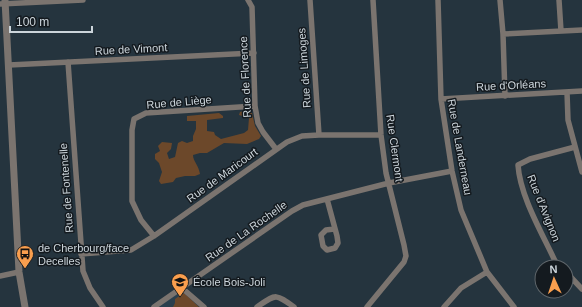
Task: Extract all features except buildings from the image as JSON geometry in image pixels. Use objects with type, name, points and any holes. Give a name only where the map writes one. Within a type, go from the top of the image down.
[{"type":"street","points":[[25,307],[20,272],[9,65],[3,3],[83,0]]},
{"type":"street","name":"Rue de Florence","points":[[248,0],[252,7],[255,106],[258,123],[262,132],[276,149]]},
{"type":"street","name":"Rue de Limoges","points":[[310,0],[319,135]]},
{"type":"street","name":"Rue Clermont","points":[[368,307],[404,262],[406,256],[386,172],[381,135],[373,0]]},
{"type":"street","name":"Rue de Landerneau","points":[[438,0],[441,99],[452,171],[461,210],[487,272],[514,307]]},
{"type":"street","points":[[500,0],[503,34],[505,96]]},
{"type":"street","points":[[559,0],[561,31]]},
{"type":"street","points":[[503,34],[582,30]]},
{"type":"street","name":"Rue de Vimont","points":[[9,65],[254,53]]},
{"type":"street","name":"Rue de Fontenelle","points":[[68,62],[83,271],[90,288],[103,307]]},
{"type":"street","name":"Rue d'Orléans","points":[[441,99],[582,91]]},
{"type":"street","points":[[567,92],[568,120],[582,171]]},
{"type":"street","name":"Rue de Liège","points":[[154,236],[141,220],[132,201],[132,130],[134,119],[146,113],[255,106]]},
{"type":"street","name":"Rue de Maricourt","points":[[81,254],[131,250],[154,236],[276,149],[287,142],[302,136],[381,135]]},
{"type":"street","name":"Rue d'Avignon","points":[[554,259],[531,210],[519,175],[518,166],[530,159],[575,147]]},
{"type":"street","name":"Rue de La Rochelle","points":[[154,307],[292,211],[303,205],[389,183],[452,171]]},
{"type":"street","points":[[327,199],[334,229]]},
{"type":"street","points":[[0,276],[20,272]]},
{"type":"street","points":[[444,307],[461,288],[487,272]]},
{"type":"street","points":[[574,280],[582,289]]},
{"type":"street","points":[[182,288],[204,307]]},
{"type":"street","points":[[257,307],[275,296],[278,296],[294,307]]},
{"type":"shaded area","points":[[244,111],[252,113],[255,126],[261,136],[259,139],[247,144],[224,143],[207,153],[193,155],[200,174],[176,178],[173,182],[161,184],[159,181],[162,172],[159,163],[155,159],[155,154],[160,151],[158,146],[162,142],[172,143],[171,149],[167,153],[169,159],[175,157],[178,143],[182,141],[187,143],[193,141],[196,121],[187,121],[187,116],[219,113],[223,116],[223,118],[207,120],[207,131],[214,132],[215,135],[221,139],[244,133],[248,130],[249,118],[239,115],[240,112]]},
{"type":"shaded area","name":"École Bois-Joli","points":[[182,288],[201,307],[154,307]]},
{"type":"shaded area","points":[[184,293],[199,307],[173,307],[175,299]]},
{"type":"place","name":"de Cherbourg/face Decelles","points":[[25,269]]},
{"type":"place","name":"École Bois-Joli","points":[[180,297]]}]
